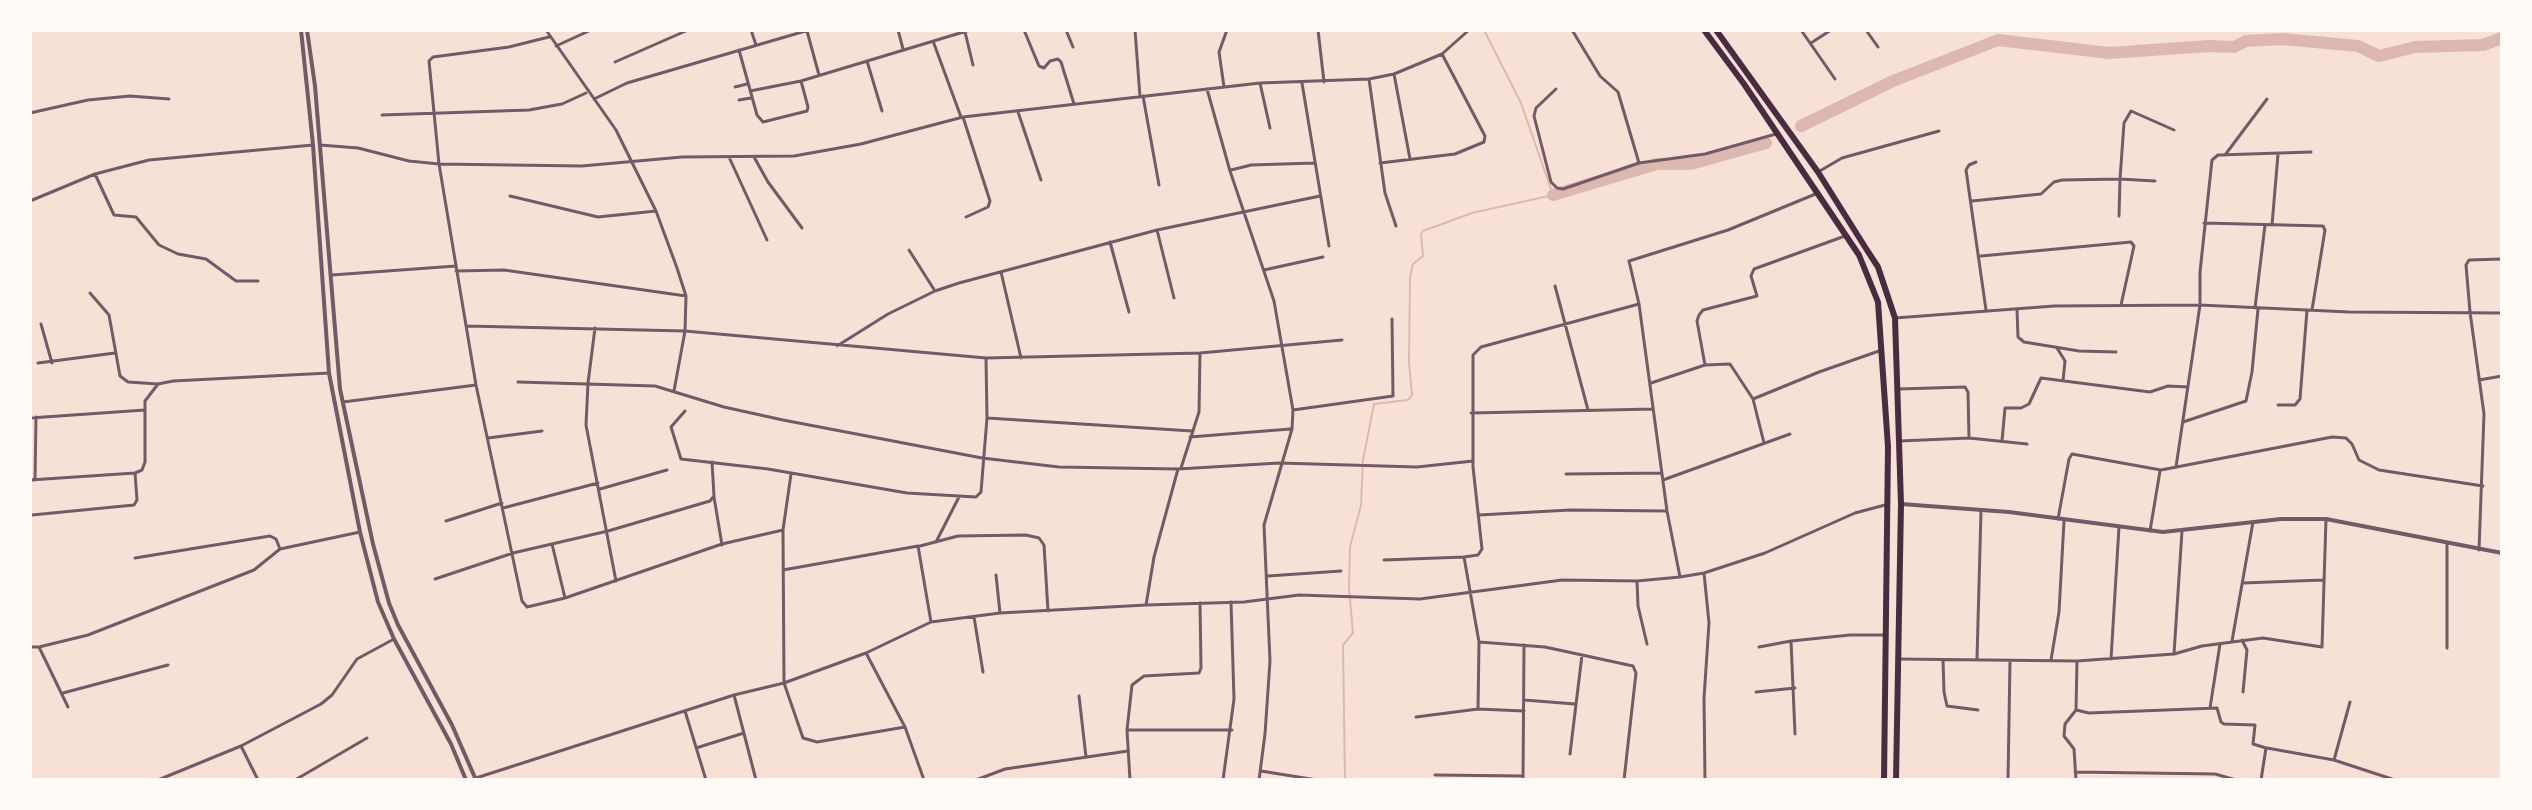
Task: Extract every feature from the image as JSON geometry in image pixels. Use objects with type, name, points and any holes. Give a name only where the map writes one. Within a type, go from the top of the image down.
[{"type":"highway","points":[[1704,30],[1847,236],[1873,284],[1878,302],[1883,349],[1888,504],[1884,780]]},
{"type":"highway","points":[[1716,30],[1818,172],[1878,267],[1895,318],[1901,504],[1896,780]]},
{"type":"highway","points":[[1829,208],[1836,203]]},
{"type":"highway","points":[[1887,597],[1899,599]]},
{"type":"street","points":[[301,30],[313,145],[329,373],[360,532],[378,602],[394,639],[440,721],[466,780]]},
{"type":"street","points":[[307,30],[343,402],[380,570],[398,625],[452,725],[476,779],[734,695],[784,683],[866,653],[931,622],[1000,613],[1231,602],[1299,595],[1420,599],[1562,580],[1637,581],[1680,577],[1704,573],[1794,541],[1855,513],[1888,504]]},
{"type":"street","points":[[546,30],[616,130],[656,211],[686,296],[685,331],[674,391]]},
{"type":"street","points":[[556,46],[591,30]]},
{"type":"street","points":[[615,62],[688,30]]},
{"type":"street","points":[[751,30],[756,45]]},
{"type":"street","points":[[594,99],[627,83],[808,30],[819,75]]},
{"type":"street","points":[[898,30],[903,49]]},
{"type":"street","points":[[750,91],[801,81],[970,30]]},
{"type":"street","points":[[1024,30],[1039,66],[1044,68],[1050,61],[1058,59],[1061,62],[1074,104]]},
{"type":"street","points":[[1066,30],[1073,47]]},
{"type":"street","points":[[1135,30],[1142,96],[1159,185]]},
{"type":"street","points":[[1224,87],[1219,52],[1227,30]]},
{"type":"street","points":[[1318,30],[1324,82]]},
{"type":"street","points":[[320,145],[358,148],[409,161],[439,164],[582,166],[633,161],[794,156],[846,147],[962,118],[1260,83],[1369,79],[1394,74],[1442,54],[1469,30]]},
{"type":"street","points":[[1572,30],[1600,76],[1618,92],[1639,163]]},
{"type":"street","points":[[1801,30],[1835,79]]},
{"type":"street","points":[[1811,44],[1831,30]]},
{"type":"street","points":[[1866,30],[1878,47]]},
{"type":"street","points":[[965,32],[973,65]]},
{"type":"street","points":[[549,37],[509,47],[431,58],[428,64],[439,164],[476,385],[522,601],[530,607],[565,598],[722,545],[783,530]]},
{"type":"street","points":[[933,41],[990,201],[988,207],[966,217]]},
{"type":"street","points":[[739,50],[752,98],[763,122],[807,111],[801,81]]},
{"type":"street","points":[[1380,163],[1455,154],[1485,140],[1442,54]]},
{"type":"street","points":[[867,61],[882,111]]},
{"type":"street","points":[[1394,74],[1410,159]]},
{"type":"street","points":[[1369,79],[1385,193],[1396,226]]},
{"type":"street","points":[[1260,83],[1270,128]]},
{"type":"street","points":[[1302,83],[1329,246]]},
{"type":"street","points":[[735,87],[748,84]]},
{"type":"street","points":[[1207,89],[1230,171],[1274,301],[1293,410],[1292,429],[1264,525],[1270,661],[1259,780]]},
{"type":"street","points":[[1556,89],[1536,108],[1534,116],[1554,187],[1563,189],[1639,163],[1705,154],[1776,134]]},
{"type":"street","points":[[382,115],[529,110],[562,104],[587,92]]},
{"type":"street","points":[[30,113],[88,100],[130,96],[169,99]]},
{"type":"street","points":[[739,100],[752,98]]},
{"type":"street","points":[[2225,155],[2267,99]]},
{"type":"street","points":[[2119,216],[2122,140],[2128,113],[2134,111],[2174,130]]},
{"type":"street","points":[[1018,112],[1041,180]]},
{"type":"street","points":[[1818,172],[1842,158],[1939,131]]},
{"type":"street","points":[[30,201],[95,174],[149,160],[313,145]]},
{"type":"street","points":[[2176,467],[2200,305],[2204,223],[2212,160],[2225,155],[2311,152]]},
{"type":"street","points":[[2272,225],[2278,154]]},
{"type":"street","points":[[729,157],[767,240]]},
{"type":"street","points":[[754,157],[768,182],[802,228]]},
{"type":"street","points":[[1976,162],[1966,169],[1981,256],[1986,310]]},
{"type":"street","points":[[1230,171],[1251,165],[1315,163]]},
{"type":"street","points":[[95,174],[114,215],[136,217],[159,245],[178,254],[206,259],[236,281],[258,281]]},
{"type":"street","points":[[1972,201],[2043,193],[2054,182],[2062,180],[2155,181]]},
{"type":"street","points":[[1680,577],[1667,511],[1639,304],[1628,265],[1633,258],[1728,230],[1818,193]]},
{"type":"street","points":[[510,196],[598,217],[656,211]]},
{"type":"street","points":[[837,346],[888,314],[935,291],[1157,230],[1320,196]]},
{"type":"street","points":[[2204,223],[2325,228],[2310,310],[2300,399],[2295,405],[2278,405]]},
{"type":"street","points":[[2183,422],[2246,401],[2252,372],[2265,225]]},
{"type":"street","points":[[1157,230],[1174,298]]},
{"type":"street","points":[[1705,365],[1697,321],[1701,312],[1757,296],[1751,276],[1754,269],[1847,236]]},
{"type":"street","points":[[1110,242],[1129,312]]},
{"type":"street","points":[[1981,256],[2131,242],[2134,246],[2121,305]]},
{"type":"street","points":[[909,250],[935,291]]},
{"type":"street","points":[[1263,270],[1323,257]]},
{"type":"street","points":[[2479,550],[2484,414],[2466,273],[2468,261],[2502,259]]},
{"type":"street","points":[[331,275],[456,268],[504,270],[686,296]]},
{"type":"street","points":[[1001,272],[1021,358]]},
{"type":"street","points":[[1555,286],[1588,410]]},
{"type":"street","points":[[90,293],[109,315],[123,380],[158,384],[329,373]]},
{"type":"street","points":[[1384,560],[1464,557],[1481,553],[1471,413],[1474,351],[1639,304]]},
{"type":"street","points":[[326,306],[335,305]]},
{"type":"street","points":[[1895,318],[2017,308],[2121,305],[2502,313]]},
{"type":"street","points":[[2017,308],[2019,339],[2057,348],[2116,352]]},
{"type":"street","points":[[1293,410],[1393,396],[1392,319]]},
{"type":"street","points":[[41,324],[52,363]]},
{"type":"street","points":[[467,326],[685,331],[986,358],[1200,353],[1342,340]]},
{"type":"street","points":[[595,328],[586,425],[616,581]]},
{"type":"street","points":[[2057,348],[2065,361],[2063,381]]},
{"type":"street","points":[[1753,399],[1883,349]]},
{"type":"street","points":[[38,363],[115,353]]},
{"type":"street","points":[[1146,605],[1154,557],[1201,399],[1200,353]]},
{"type":"street","points":[[685,411],[671,427],[679,457],[907,493],[976,497],[980,494],[987,418],[986,358]]},
{"type":"street","points":[[1651,383],[1705,365],[1730,364],[1753,399],[1764,443]]},
{"type":"street","points":[[2479,380],[2502,376]]},
{"type":"street","points":[[2002,441],[2005,408],[2021,408],[2029,404],[2041,378],[2148,392],[2168,386],[2188,387]]},
{"type":"street","points":[[518,382],[655,386],[762,416],[982,458],[1059,467],[1180,468],[1281,464],[1436,466],[1473,461]]},
{"type":"street","points":[[36,417],[32,480],[135,473],[145,465],[145,401],[158,384]]},
{"type":"street","points":[[343,402],[476,385]]},
{"type":"street","points":[[1899,389],[1965,387],[1968,392],[1969,438]]},
{"type":"street","points":[[1471,413],[1653,409]]},
{"type":"street","points":[[30,418],[145,410]]},
{"type":"street","points":[[987,418],[1192,431]]},
{"type":"street","points":[[1190,437],[1292,429]]},
{"type":"street","points":[[488,438],[542,431]]},
{"type":"street","points":[[1663,480],[1790,434]]},
{"type":"street","points":[[2051,660],[2059,612],[2061,519],[2071,454],[2161,470],[2332,437],[2346,438],[2359,460],[2379,470],[2483,486]]},
{"type":"street","points":[[1900,441],[1969,438],[2027,444]]},
{"type":"street","points":[[712,462],[713,498],[722,545]]},
{"type":"street","points":[[600,489],[667,470]]},
{"type":"street","points":[[2150,531],[2161,470]]},
{"type":"street","points":[[32,515],[134,505],[137,500],[135,473]]},
{"type":"street","points":[[1566,474],[1662,473]]},
{"type":"street","points":[[791,474],[783,530],[784,683],[805,740],[817,742],[905,727]]},
{"type":"street","points":[[446,521],[598,483]]},
{"type":"street","points":[[936,542],[959,497]]},
{"type":"street","points":[[435,579],[513,553],[608,531],[713,498]]},
{"type":"street","points":[[1901,504],[1981,510],[2150,531],[2182,531],[2281,519],[2326,519],[2502,553]]},
{"type":"street","points":[[1478,515],[1570,510],[1667,511]]},
{"type":"street","points":[[1977,659],[1981,510]]},
{"type":"street","points":[[1898,659],[2077,661],[2174,654],[2232,641],[2273,638],[2322,647],[2326,519]]},
{"type":"street","points":[[2232,641],[2253,522]]},
{"type":"street","points":[[2111,659],[2119,527]]},
{"type":"street","points":[[2174,654],[2182,531]]},
{"type":"street","points":[[30,647],[88,635],[254,570],[280,549],[360,532]]},
{"type":"street","points":[[783,570],[958,536],[1026,535],[1039,538],[1044,545],[1048,611]]},
{"type":"street","points":[[135,558],[270,536],[276,539],[280,549]]},
{"type":"street","points":[[2447,543],[2447,648]]},
{"type":"street","points":[[552,544],[565,598]]},
{"type":"street","points":[[918,546],[931,622]]},
{"type":"street","points":[[1464,557],[1479,642],[1478,709]]},
{"type":"street","points":[[371,572],[380,570]]},
{"type":"street","points":[[1268,576],[1341,571]]},
{"type":"street","points":[[1704,573],[1709,623],[1704,698],[1705,780]]},
{"type":"street","points":[[996,575],[1000,613]]},
{"type":"street","points":[[2243,583],[2323,580]]},
{"type":"street","points":[[1637,581],[1638,606],[1647,644]]},
{"type":"street","points":[[1223,780],[1232,730],[1234,667],[1231,602]]},
{"type":"street","points":[[1130,780],[1127,730],[1131,690],[1136,680],[1144,676],[1196,674],[1201,671],[1200,603]]},
{"type":"street","points":[[974,617],[983,672]]},
{"type":"street","points":[[1759,647],[1850,635],[1886,635]]},
{"type":"street","points":[[158,780],[241,746],[321,704],[332,695],[357,659],[394,639]]},
{"type":"street","points":[[2242,640],[2247,656],[2243,692]]},
{"type":"street","points":[[1791,641],[1795,734]]},
{"type":"street","points":[[1479,642],[1524,645],[1624,662],[1635,669],[1624,780]]},
{"type":"street","points":[[2210,708],[2220,643]]},
{"type":"street","points":[[1435,775],[1523,778],[1524,645]]},
{"type":"street","points":[[39,647],[68,707]]},
{"type":"street","points":[[866,653],[905,727],[924,780]]},
{"type":"street","points":[[1570,754],[1582,655]]},
{"type":"street","points":[[1943,660],[1947,706],[1978,710]]},
{"type":"street","points":[[2008,780],[2010,661]]},
{"type":"street","points":[[2076,780],[2074,749],[2064,736],[2065,724],[2076,710],[2077,661]]},
{"type":"street","points":[[63,693],[168,665]]},
{"type":"street","points":[[1756,692],[1795,688]]},
{"type":"street","points":[[734,695],[756,780]]},
{"type":"street","points":[[1079,696],[1086,757]]},
{"type":"street","points":[[1524,700],[1575,704]]},
{"type":"street","points":[[2334,760],[2350,702]]},
{"type":"street","points":[[1416,717],[1478,709],[1524,711]]},
{"type":"street","points":[[2076,710],[2089,713],[2218,709],[2224,724],[2255,725],[2253,744],[2334,760],[2395,780]]},
{"type":"street","points":[[685,711],[706,780]]},
{"type":"street","points":[[1127,730],[1232,730]]},
{"type":"street","points":[[696,748],[744,733]]},
{"type":"street","points":[[295,780],[367,738]]},
{"type":"street","points":[[241,746],[258,780]]},
{"type":"street","points":[[2261,780],[2266,748]]},
{"type":"street","points":[[976,780],[1005,769],[1128,751]]},
{"type":"street","points":[[1261,771],[1317,780]]},
{"type":"street","points":[[2075,772],[2215,774],[2236,780]]},
{"type":"waterway","points":[[1345,780],[1343,645],[1353,633],[1349,588],[1350,547],[1361,505],[1363,460],[1374,404],[1408,400],[1412,395],[1409,362],[1410,277],[1413,264],[1423,256],[1421,234],[1472,213],[1553,195],[1521,103],[1484,30]]},
{"type":"waterway","points":[[1801,126],[1893,81],[1998,40],[2109,53],[2234,47],[2246,41],[2282,39],[2358,46],[2379,56],[2415,47],[2483,45],[2502,38]]},
{"type":"waterway","points":[[1553,195],[1657,164],[1691,164],[1766,143]]}]
